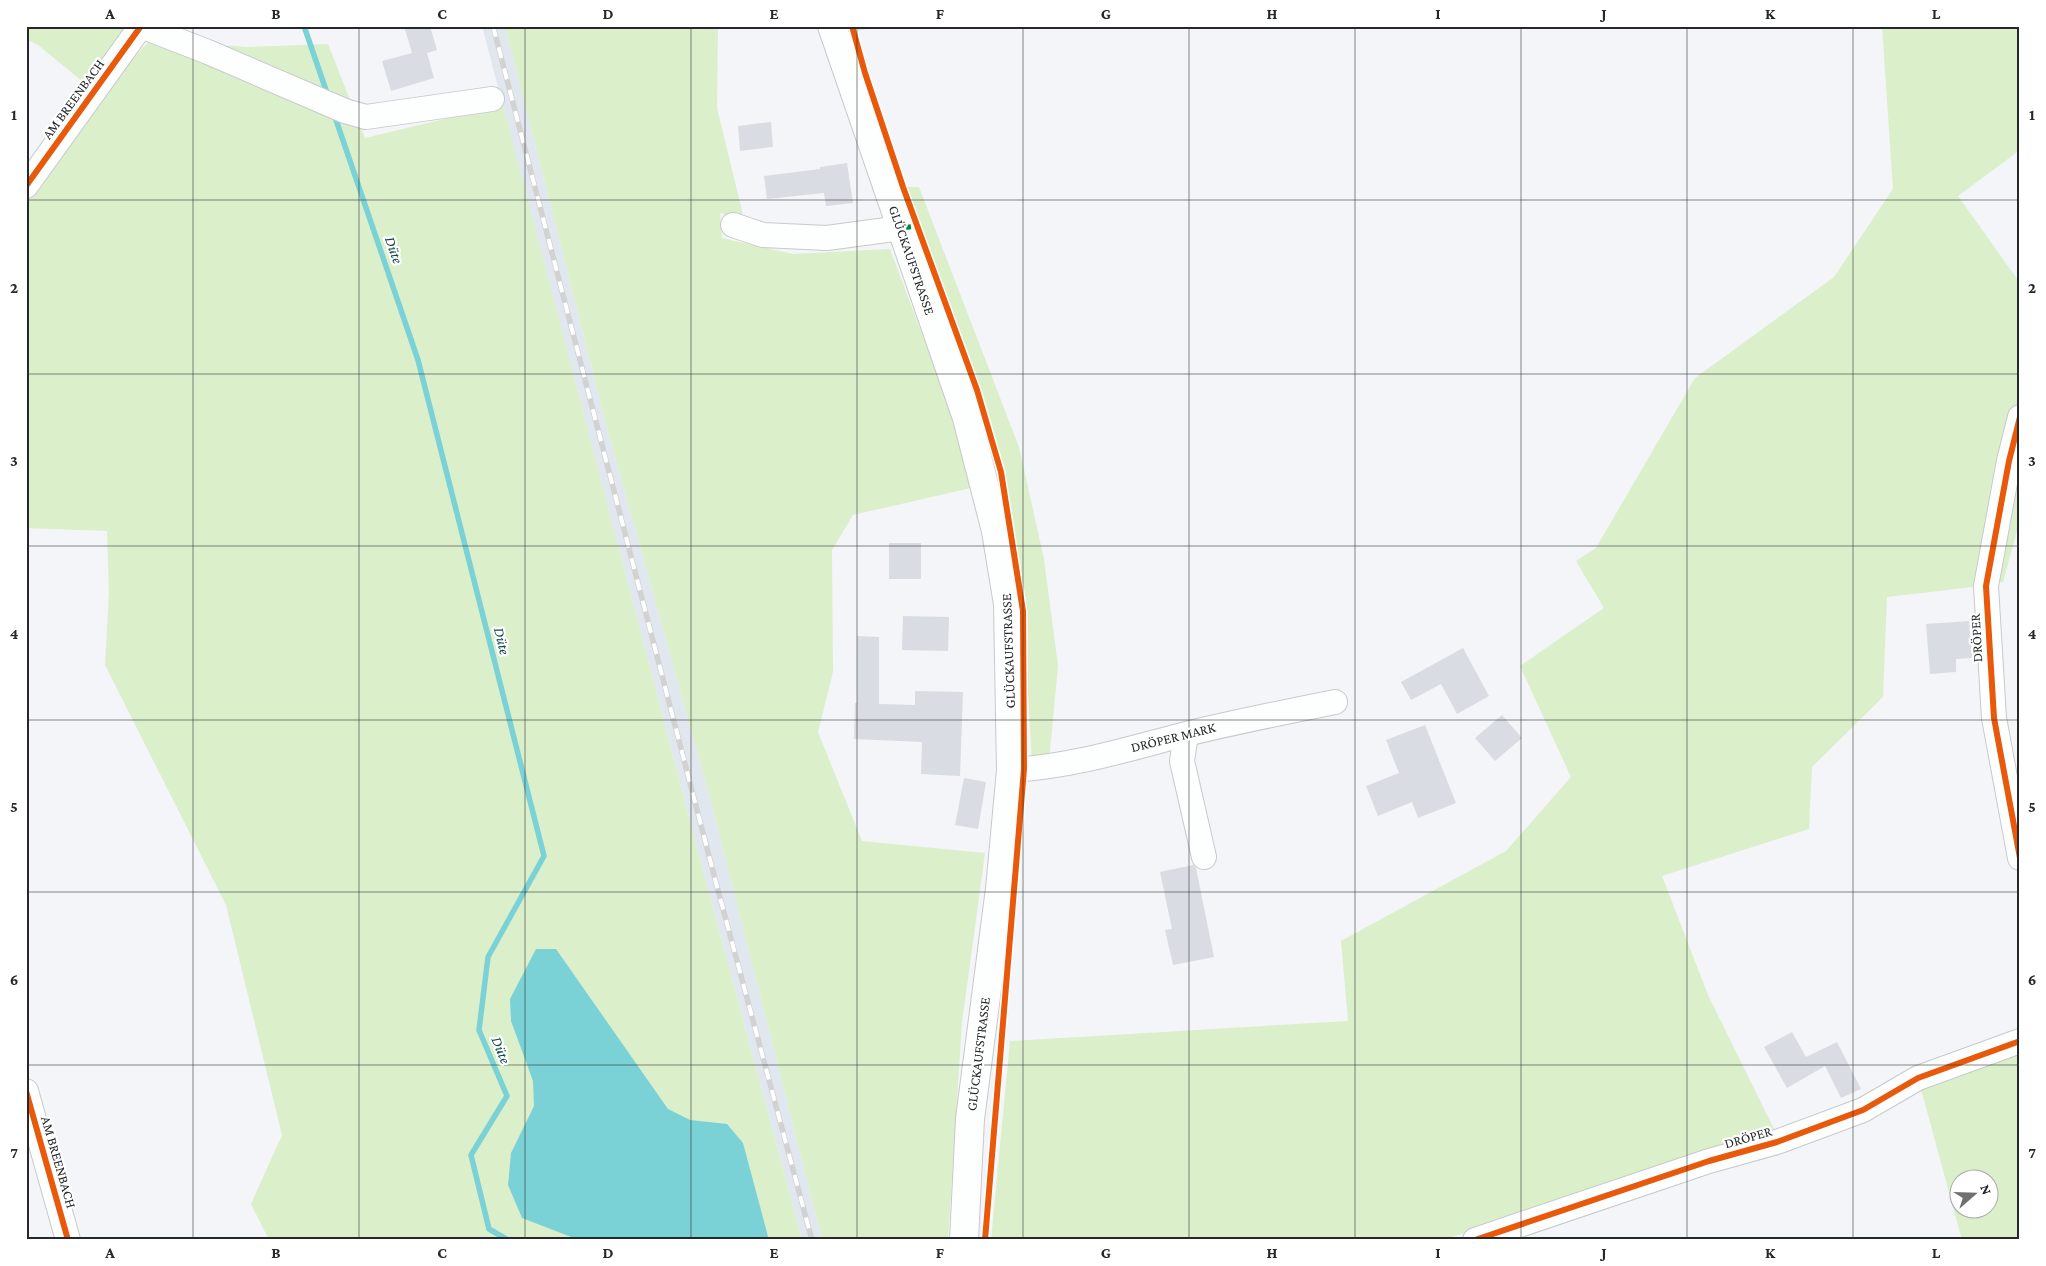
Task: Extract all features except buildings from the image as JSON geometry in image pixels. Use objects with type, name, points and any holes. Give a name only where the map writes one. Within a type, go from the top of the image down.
[{"type":"main road","name":"GLÜCKAUFSTRASSE","points":[[832,26],[967,418],[996,531],[1008,604],[1011,770],[1000,889],[970,1119],[964,1240]]},
{"type":"street","name":"AM BREENBACH","points":[[26,186],[141,26],[225,59],[345,111],[366,117],[492,99]]},
{"type":"street","points":[[733,225],[763,235],[827,238],[901,228]]},
{"type":"street","name":"DRÖPER","points":[[2020,417],[2011,452],[1986,586],[1994,718],[2020,858]]},
{"type":"street","name":"DRÖPER MARK","points":[[1011,770],[1051,767],[1186,734],[1335,702]]},
{"type":"street","points":[[1186,734],[1182,760],[1204,857]]},
{"type":"street","name":"DRÖPER","points":[[1475,1240],[1709,1161],[1785,1139],[1863,1110],[1918,1078],[2020,1041]]},
{"type":"street","name":"AM BREENBACH","points":[[26,1091],[68,1240]]},
{"type":"shaded area","points":[[482,26],[505,26],[606,424],[709,794],[822,1240],[802,1240],[702,867]]},
{"type":"green space","points":[[26,26],[125,26],[132,30],[88,86],[38,45],[26,39]]},
{"type":"green space","points":[[505,26],[718,26],[717,108],[744,219],[720,213],[722,238],[793,254],[890,249],[954,419],[971,488],[853,515],[832,550],[833,672],[818,732],[862,841],[985,853],[962,1023],[948,1240],[822,1240],[709,794],[606,424]]},
{"type":"green space","points":[[832,26],[889,26],[853,31],[837,42]]},
{"type":"green space","points":[[1882,26],[2020,26],[2020,150],[1958,196],[2020,283],[2020,399],[2011,417],[1981,586],[1887,597],[1883,697],[1812,767],[1809,829],[1662,876],[1708,995],[1776,1133],[1481,1229],[1440,1240],[991,1240],[1010,1041],[1348,1021],[1341,941],[1506,851],[1571,777],[1520,666],[1604,608],[1576,561],[1596,548],[1695,378],[1834,277],[1893,189]]},
{"type":"green space","points":[[150,40],[247,47],[328,44],[365,138],[503,105],[702,867],[802,1240],[269,1240],[251,1204],[282,1135],[226,905],[105,665],[109,593],[107,531],[26,528],[26,195],[99,95]]},
{"type":"green space","points":[[903,187],[919,187],[1019,447],[1044,559],[1058,666],[1049,761],[1032,762],[1023,611],[1001,472],[977,390]]},
{"type":"green space","points":[[2020,438],[2020,520],[2003,582],[1992,583]]},
{"type":"green space","points":[[2020,1041],[2020,1240],[1962,1240],[1956,1218],[1998,1218],[1998,1168],[1948,1168],[1948,1188],[1918,1078]]},
{"type":"water","points":[[536,949],[556,949],[668,1109],[690,1120],[727,1124],[743,1143],[769,1240],[579,1240],[522,1218],[508,1185],[511,1153],[534,1106],[533,1081],[511,1021],[510,999]]},
{"type":"waterway","name":"Düte","points":[[304,26],[328,96]]},
{"type":"waterway","name":"Düte","points":[[334,114],[418,360],[544,856],[488,957],[479,1030],[507,1096],[471,1155],[489,1229],[508,1240]]},
{"type":"railway","points":[[493,26],[715,879],[812,1240]]},
{"type":"marked path","points":[[901,228],[918,226]]},
{"type":"cycle path","points":[[26,186],[141,26]]},
{"type":"cycle path","points":[[852,26],[865,73],[903,187],[977,390],[1001,472],[1023,611],[1024,769],[985,1240]]},
{"type":"cycle path","points":[[2020,417],[2009,461],[1986,586],[1994,718],[2020,858]]},
{"type":"cycle path","points":[[1475,1240],[1709,1161],[1777,1142],[1863,1110],[1918,1078],[2020,1041]]},
{"type":"cycle path","points":[[26,1091],[68,1240]]}]
